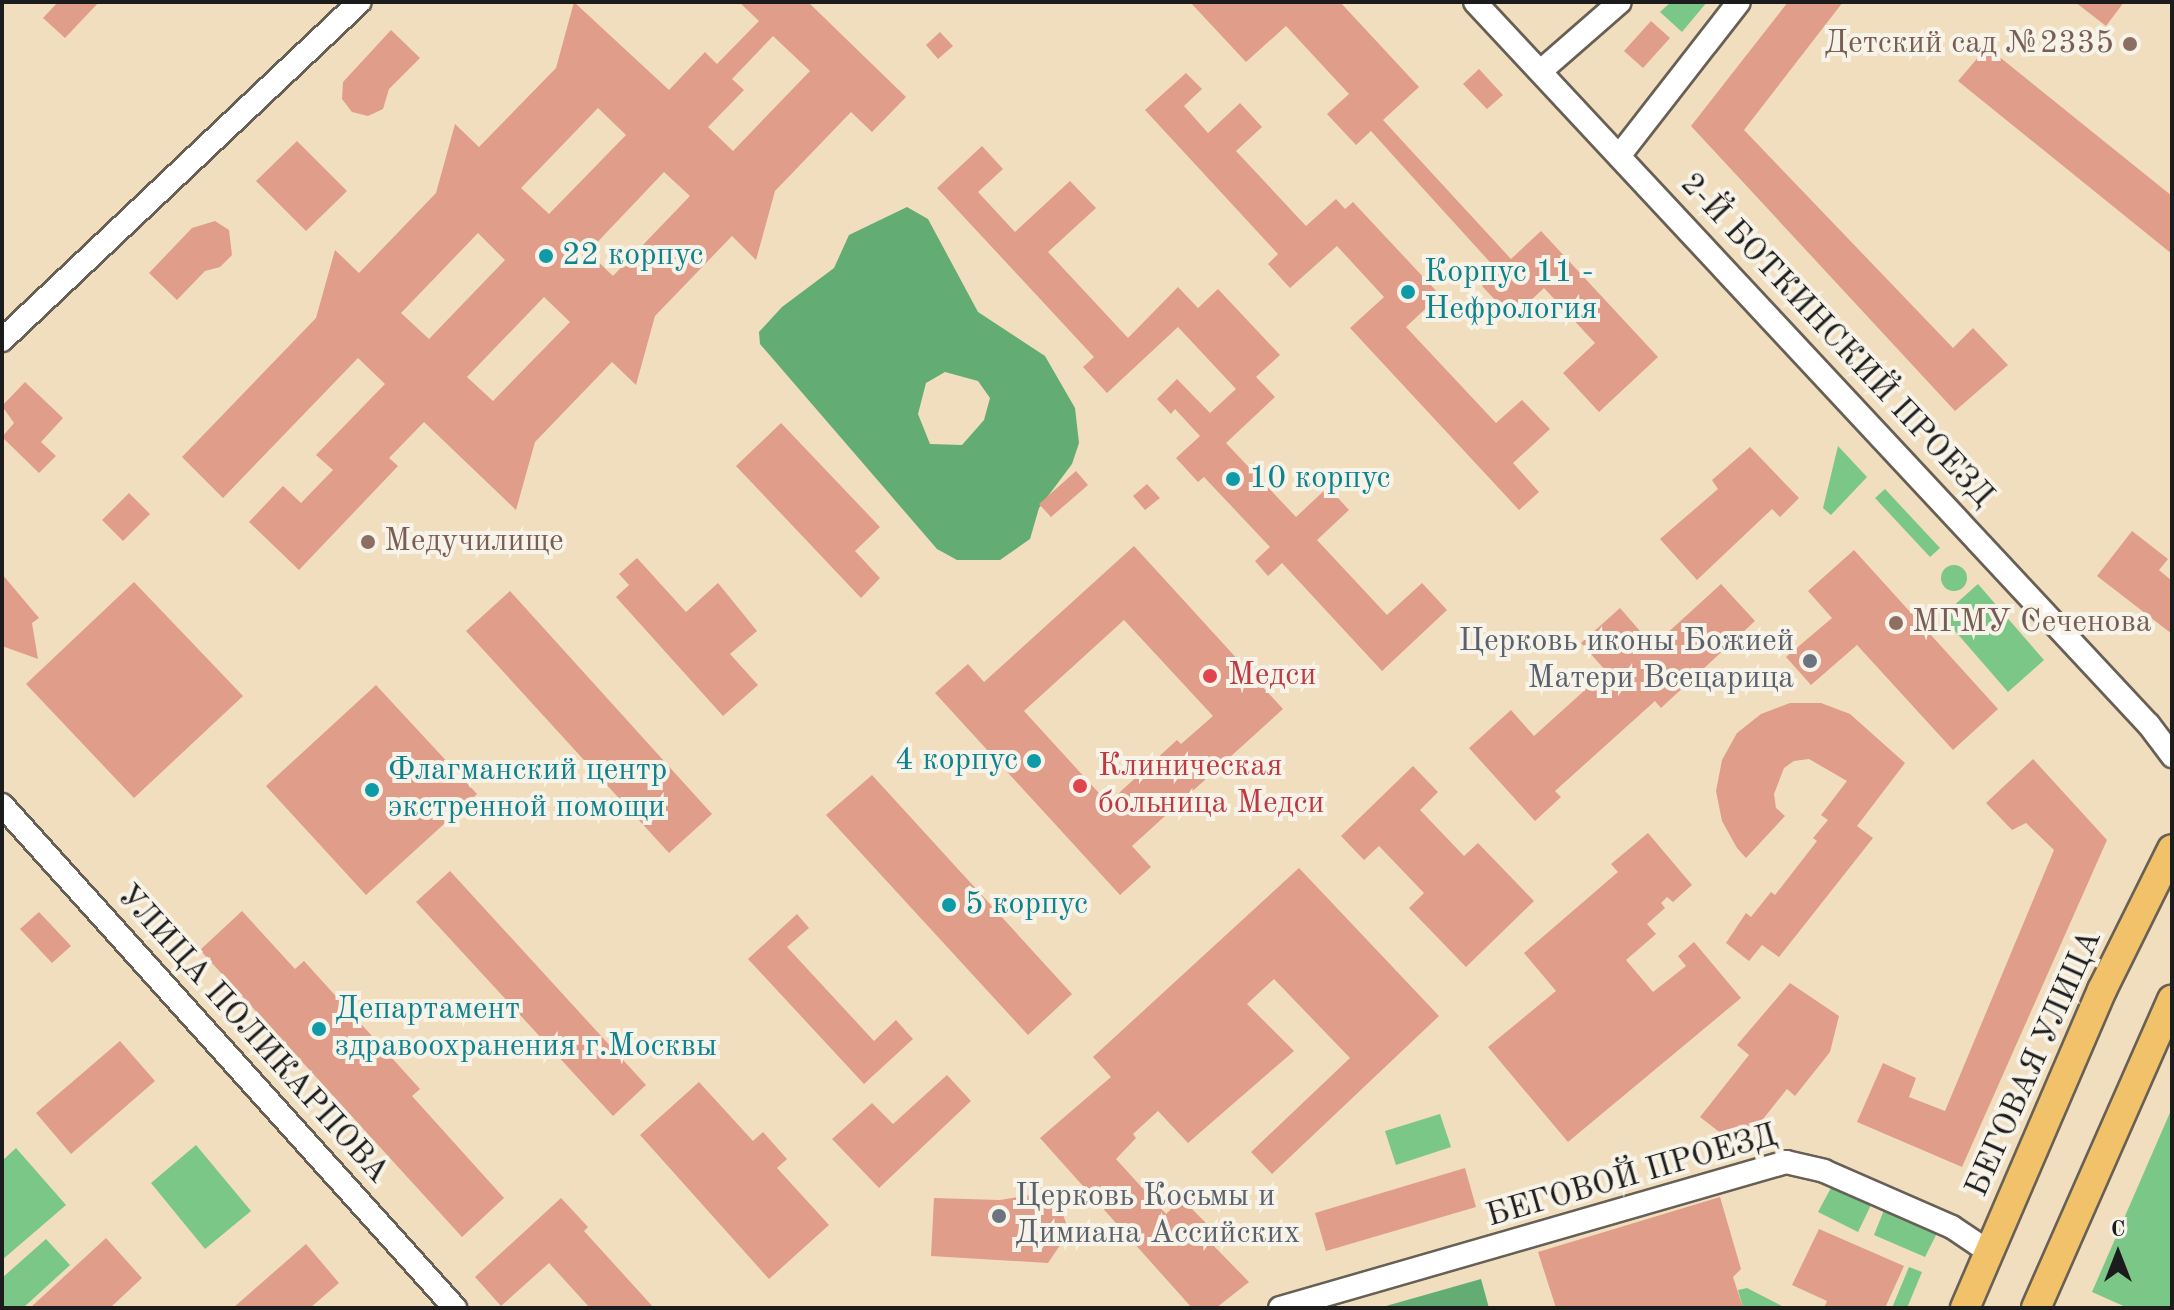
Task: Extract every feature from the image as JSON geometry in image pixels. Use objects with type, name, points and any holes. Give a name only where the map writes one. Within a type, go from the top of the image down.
[{"type":"main road","name":"БЕГОВАЯ УЛИЦА","points":[[1965,1308],[2102,990],[2170,850]]},
{"type":"main road","points":[[2036,1308],[2172,1000]]},
{"type":"street","points":[[2,340],[359,2]]},
{"type":"street","name":"2-Й БОТКИНСКИЙ ПРОЕЗД","points":[[1475,2],[1542,70],[2149,725],[2172,756]]},
{"type":"street","points":[[1542,70],[1620,2]]},
{"type":"street","points":[[1619,156],[1739,2]]},
{"type":"street","name":"2-Й БОТКИНСКИЙ ПРОЕЗД","points":[[2149,725],[2172,740]]},
{"type":"street","name":"УЛИЦА ПОЛИКАРПОВА","points":[[2,805],[455,1308]]},
{"type":"street","name":"БЕГОВОЙ ПРОЕЗД","points":[[1280,1308],[1786,1162],[1824,1171],[1952,1227],[1989,1252]]},
{"type":"green space","points":[[1671,2],[1707,2],[1682,32],[1660,12]]},
{"type":"green space","points":[[907,207],[928,219],[978,312],[1045,356],[1075,408],[1079,443],[1072,464],[1039,508],[1030,539],[1000,560],[957,560],[937,549],[760,344],[759,332],[782,307],[834,268],[849,235]],"holes":[[[945,372],[978,381],[990,398],[984,420],[962,445],[930,444],[918,414],[926,383]]]},
{"type":"green space","points":[[1838,446],[1867,477],[1831,515],[1823,508]]},
{"type":"green space","points":[[1885,489],[1940,548],[1930,557],[1875,498]]},
{"type":"green space","points":[[1954,565],[1963,569],[1967,578],[1963,587],[1954,591],[1945,587],[1941,578],[1945,569]]},
{"type":"green space","points":[[1978,584],[2044,660],[2008,692],[1942,616]]},
{"type":"green space","points":[[2172,1108],[2172,1308],[2128,1308],[2092,1292]]},
{"type":"green space","points":[[1440,1114],[1451,1147],[1396,1165],[1385,1131]]},
{"type":"green space","points":[[196,1145],[251,1211],[205,1249],[151,1183]]},
{"type":"green space","points":[[16,1148],[66,1205],[2,1260],[2,1161]]},
{"type":"green space","points":[[1832,1186],[1871,1205],[1858,1232],[1818,1212]]},
{"type":"green space","points":[[1884,1210],[1937,1233],[1925,1257],[1874,1235]]},
{"type":"green space","points":[[46,1239],[70,1265],[23,1308],[2,1308],[2,1278]]},
{"type":"green space","points":[[1909,1267],[1922,1272],[1907,1308],[1892,1308]]},
{"type":"green space","points":[[1481,1279],[1489,1308],[1379,1308]]},
{"type":"green space","points":[[1747,1288],[1786,1308],[1743,1308],[1738,1290]]},
{"type":"building","points":[[58,2],[99,2],[65,38],[43,18]]},
{"type":"building","name":"22 корпус","points":[[574,2],[669,90],[705,52],[717,64],[759,21],[739,2],[808,2],[906,97],[872,132],[851,112],[775,191],[756,260],[732,236],[655,316],[636,385],[612,362],[535,442],[516,510],[424,422],[389,458],[398,466],[299,570],[249,522],[283,486],[301,503],[333,470],[316,455],[385,384],[358,358],[223,498],[182,457],[316,318],[335,250],[359,273],[436,193],[455,124],[479,147],[556,68]],"holes":[[[773,36],[810,71],[733,151],[708,127],[744,90],[732,79]],[[598,108],[626,135],[549,214],[521,188]],[[664,172],[690,196],[613,276],[588,252]],[[478,233],[505,260],[429,339],[401,313]],[[544,297],[570,322],[493,401],[467,377]]]},
{"type":"building","points":[[1190,2],[1340,2],[1419,87],[1383,120],[1511,259],[1541,231],[1658,357],[1599,412],[1563,373],[1595,343],[1544,288],[1512,318],[1482,286],[1498,271],[1371,131],[1356,145],[1327,114],[1349,94],[1286,26],[1246,62]]},
{"type":"building","points":[[1788,2],[1843,2],[1744,130],[1953,348],[1973,328],[2008,365],[1955,411],[1691,126]]},
{"type":"building","points":[[2075,2],[2124,2],[2106,26]]},
{"type":"building","points":[[1651,21],[1670,38],[1643,68],[1624,51]]},
{"type":"building","points":[[391,30],[420,58],[389,89],[383,109],[368,116],[352,112],[342,99],[343,82]]},
{"type":"building","points":[[940,32],[953,46],[938,59],[926,45]]},
{"type":"building","points":[[1987,47],[2172,196],[2172,254],[1958,81]]},
{"type":"building","points":[[1479,69],[1503,95],[1487,109],[1463,84]]},
{"type":"building","name":"Корпус 11 - Нефрология","points":[[1186,73],[1202,89],[1184,106],[1208,133],[1240,103],[1262,127],[1236,151],[1306,226],[1336,199],[1345,209],[1353,202],[1440,295],[1406,327],[1496,423],[1522,400],[1550,429],[1513,463],[1539,492],[1519,510],[1350,328],[1384,297],[1337,246],[1290,288],[1268,264],[1278,254],[1145,110]]},
{"type":"building","points":[[297,141],[347,191],[306,231],[256,181]]},
{"type":"building","points":[[982,146],[1003,169],[978,192],[1015,232],[1070,181],[1096,208],[1048,252],[1128,338],[1178,287],[1198,308],[1218,289],[1280,355],[1256,377],[1275,397],[1226,443],[1296,517],[1328,487],[1349,510],[1317,540],[1387,615],[1422,583],[1447,610],[1382,671],[1282,563],[1268,576],[1255,561],[1270,547],[1204,477],[1198,482],[1176,458],[1200,436],[1175,409],[1171,414],[1157,399],[1177,379],[1210,413],[1236,389],[1178,327],[1107,393],[1083,367],[1094,357],[937,188]]},
{"type":"building","points":[[215,221],[229,230],[232,255],[220,267],[205,271],[177,300],[149,273],[192,228]]},
{"type":"building","points":[[25,382],[63,418],[41,442],[56,456],[39,473],[2,437],[14,423],[2,406]]},
{"type":"building","points":[[781,423],[880,527],[855,551],[880,578],[861,598],[736,466]]},
{"type":"building","points":[[1750,447],[1799,498],[1780,517],[1772,509],[1697,580],[1660,539],[1718,489],[1712,480]]},
{"type":"building","points":[[1076,471],[1088,485],[1051,517],[1039,504]]},
{"type":"building","points":[[1147,484],[1160,498],[1145,510],[1133,496]]},
{"type":"building","points":[[129,493],[150,514],[123,541],[102,520]]},
{"type":"building","points":[[2132,531],[2168,559],[2159,570],[2172,581],[2172,634],[2097,576]]},
{"type":"building","points":[[1134,546],[1283,709],[1132,846],[1151,867],[1120,895],[935,693],[968,664],[984,682]],"holes":[[[1124,620],[1213,716],[1181,744],[1177,740],[1108,803],[1024,711]]]},
{"type":"building","points":[[1854,550],[1998,709],[1953,750],[1857,645],[1811,685],[1786,657],[1832,618],[1808,591]]},
{"type":"building","points":[[637,558],[686,612],[718,583],[757,631],[730,654],[758,685],[723,716],[616,597],[629,585],[619,574]]},
{"type":"building","points":[[2,574],[39,618],[32,623],[38,659],[2,646]]},
{"type":"building","points":[[134,582],[243,696],[134,798],[26,684]]},
{"type":"building","points":[[1721,584],[1755,621],[1661,708],[1655,701],[1555,791],[1561,797],[1535,821],[1469,748],[1511,710],[1534,736],[1606,671],[1581,643],[1620,608],[1653,646]]},
{"type":"building","points":[[510,591],[712,814],[669,853],[466,631]]},
{"type":"building","name":"Флагманский центр экстренной помощи","points":[[376,685],[477,794],[366,895],[266,786]]},
{"type":"building","points":[[1790,703],[1821,703],[1850,714],[1905,763],[1857,826],[1873,838],[1779,957],[1762,945],[1749,961],[1726,943],[1746,913],[1751,917],[1771,892],[1775,895],[1817,841],[1813,838],[1828,820],[1821,815],[1847,781],[1809,759],[1794,761],[1784,768],[1774,794],[1776,808],[1785,816],[1746,858],[1737,848],[1722,821],[1716,791],[1722,760],[1737,733],[1761,714]]},
{"type":"building","points":[[2033,759],[2107,840],[1962,1167],[1857,1122],[1883,1063],[1916,1078],[1909,1097],[1945,1111],[2054,850],[2026,823],[2012,830],[1986,803]]},
{"type":"building","points":[[1413,766],[1438,792],[1420,810],[1464,856],[1478,843],[1534,901],[1466,967],[1409,908],[1424,893],[1379,846],[1364,860],[1341,836]]},
{"type":"building","name":"5 корпус","points":[[872,775],[1072,994],[1028,1035],[826,815]]},
{"type":"building","points":[[1648,833],[1692,885],[1673,902],[1667,897],[1661,903],[1665,908],[1647,924],[1656,934],[1626,960],[1653,992],[1686,966],[1678,956],[1694,942],[1741,998],[1568,1142],[1488,1047],[1556,991],[1524,953],[1618,872],[1611,864]]},
{"type":"building","points":[[1299,868],[1439,1016],[1272,1174],[1251,1152],[1350,1058],[1274,979],[1247,1004],[1294,1051],[1188,1143],[1158,1111],[1133,1134],[1136,1138],[1116,1159],[1166,1214],[1182,1199],[1216,1233],[1209,1241],[1249,1282],[1216,1308],[1192,1308],[1040,1138],[1111,1077],[1093,1057]]},
{"type":"building","points":[[450,871],[646,1085],[613,1116],[416,902]]},
{"type":"building","name":"Департамент здравоохранения г.Москвы","points":[[242,911],[295,969],[304,961],[420,1089],[412,1096],[504,1198],[462,1237],[200,950]]},
{"type":"building","points":[[39,912],[71,946],[52,963],[20,929]]},
{"type":"building","points":[[797,914],[809,928],[787,947],[874,1041],[896,1020],[913,1039],[864,1084],[748,959]]},
{"type":"building","points":[[1790,983],[1839,1016],[1830,1052],[1795,1096],[1787,1089],[1740,1148],[1700,1117],[1749,1055],[1737,1045]]},
{"type":"building","points":[[120,1041],[155,1081],[71,1154],[36,1113]]},
{"type":"building","points":[[947,1075],[971,1101],[879,1188],[832,1139],[872,1103],[893,1124]]},
{"type":"building","points":[[699,1082],[753,1141],[763,1132],[787,1159],[777,1168],[829,1225],[769,1279],[640,1135]]},
{"type":"building","points":[[1465,1168],[1476,1207],[1326,1251],[1315,1213]]},
{"type":"building","name":"Церковь Косьмы и Димиана Ассийских","points":[[1055,1191],[1069,1232],[1048,1263],[931,1256],[934,1198],[1000,1200]]},
{"type":"building","points":[[1720,1197],[1741,1269],[1733,1277],[1743,1308],[1556,1308],[1538,1252]]},
{"type":"building","points":[[561,1198],[588,1227],[584,1231],[654,1308],[590,1308],[549,1263],[501,1306],[475,1277]]},
{"type":"building","points":[[1819,1229],[1904,1266],[1885,1308],[1824,1308],[1827,1301],[1792,1285]]},
{"type":"building","points":[[106,1238],[142,1278],[110,1308],[30,1308]]},
{"type":"building","points":[[306,1244],[339,1283],[310,1308],[233,1308]]},
{"type":"place","name":"Детский сад №2335","points":[[2130,44]]},
{"type":"place","name":"22 корпус","points":[[546,256]]},
{"type":"place","name":"Корпус 11 - Нефрология","points":[[1408,292]]},
{"type":"place","name":"10 корпус","points":[[1233,479]]},
{"type":"place","name":"Медучилище","points":[[368,542]]},
{"type":"place","name":"МГМУ Сеченова","points":[[1896,623]]},
{"type":"place","name":"Церковь иконы Божией Матери Всецарица","points":[[1810,661]]},
{"type":"place","name":"Медси","points":[[1210,676]]},
{"type":"place","name":"4 корпус","points":[[1034,761]]},
{"type":"place","name":"Клиническая больница Медси","points":[[1080,786]]},
{"type":"place","name":"Флагманский центр экстренной помощи","points":[[372,790]]},
{"type":"place","name":"5 корпус","points":[[949,905]]},
{"type":"place","name":"Департамент здравоохранения г.Москвы","points":[[319,1029]]},
{"type":"place","name":"Церковь Косьмы и Димиана Ассийских","points":[[999,1216]]}]
